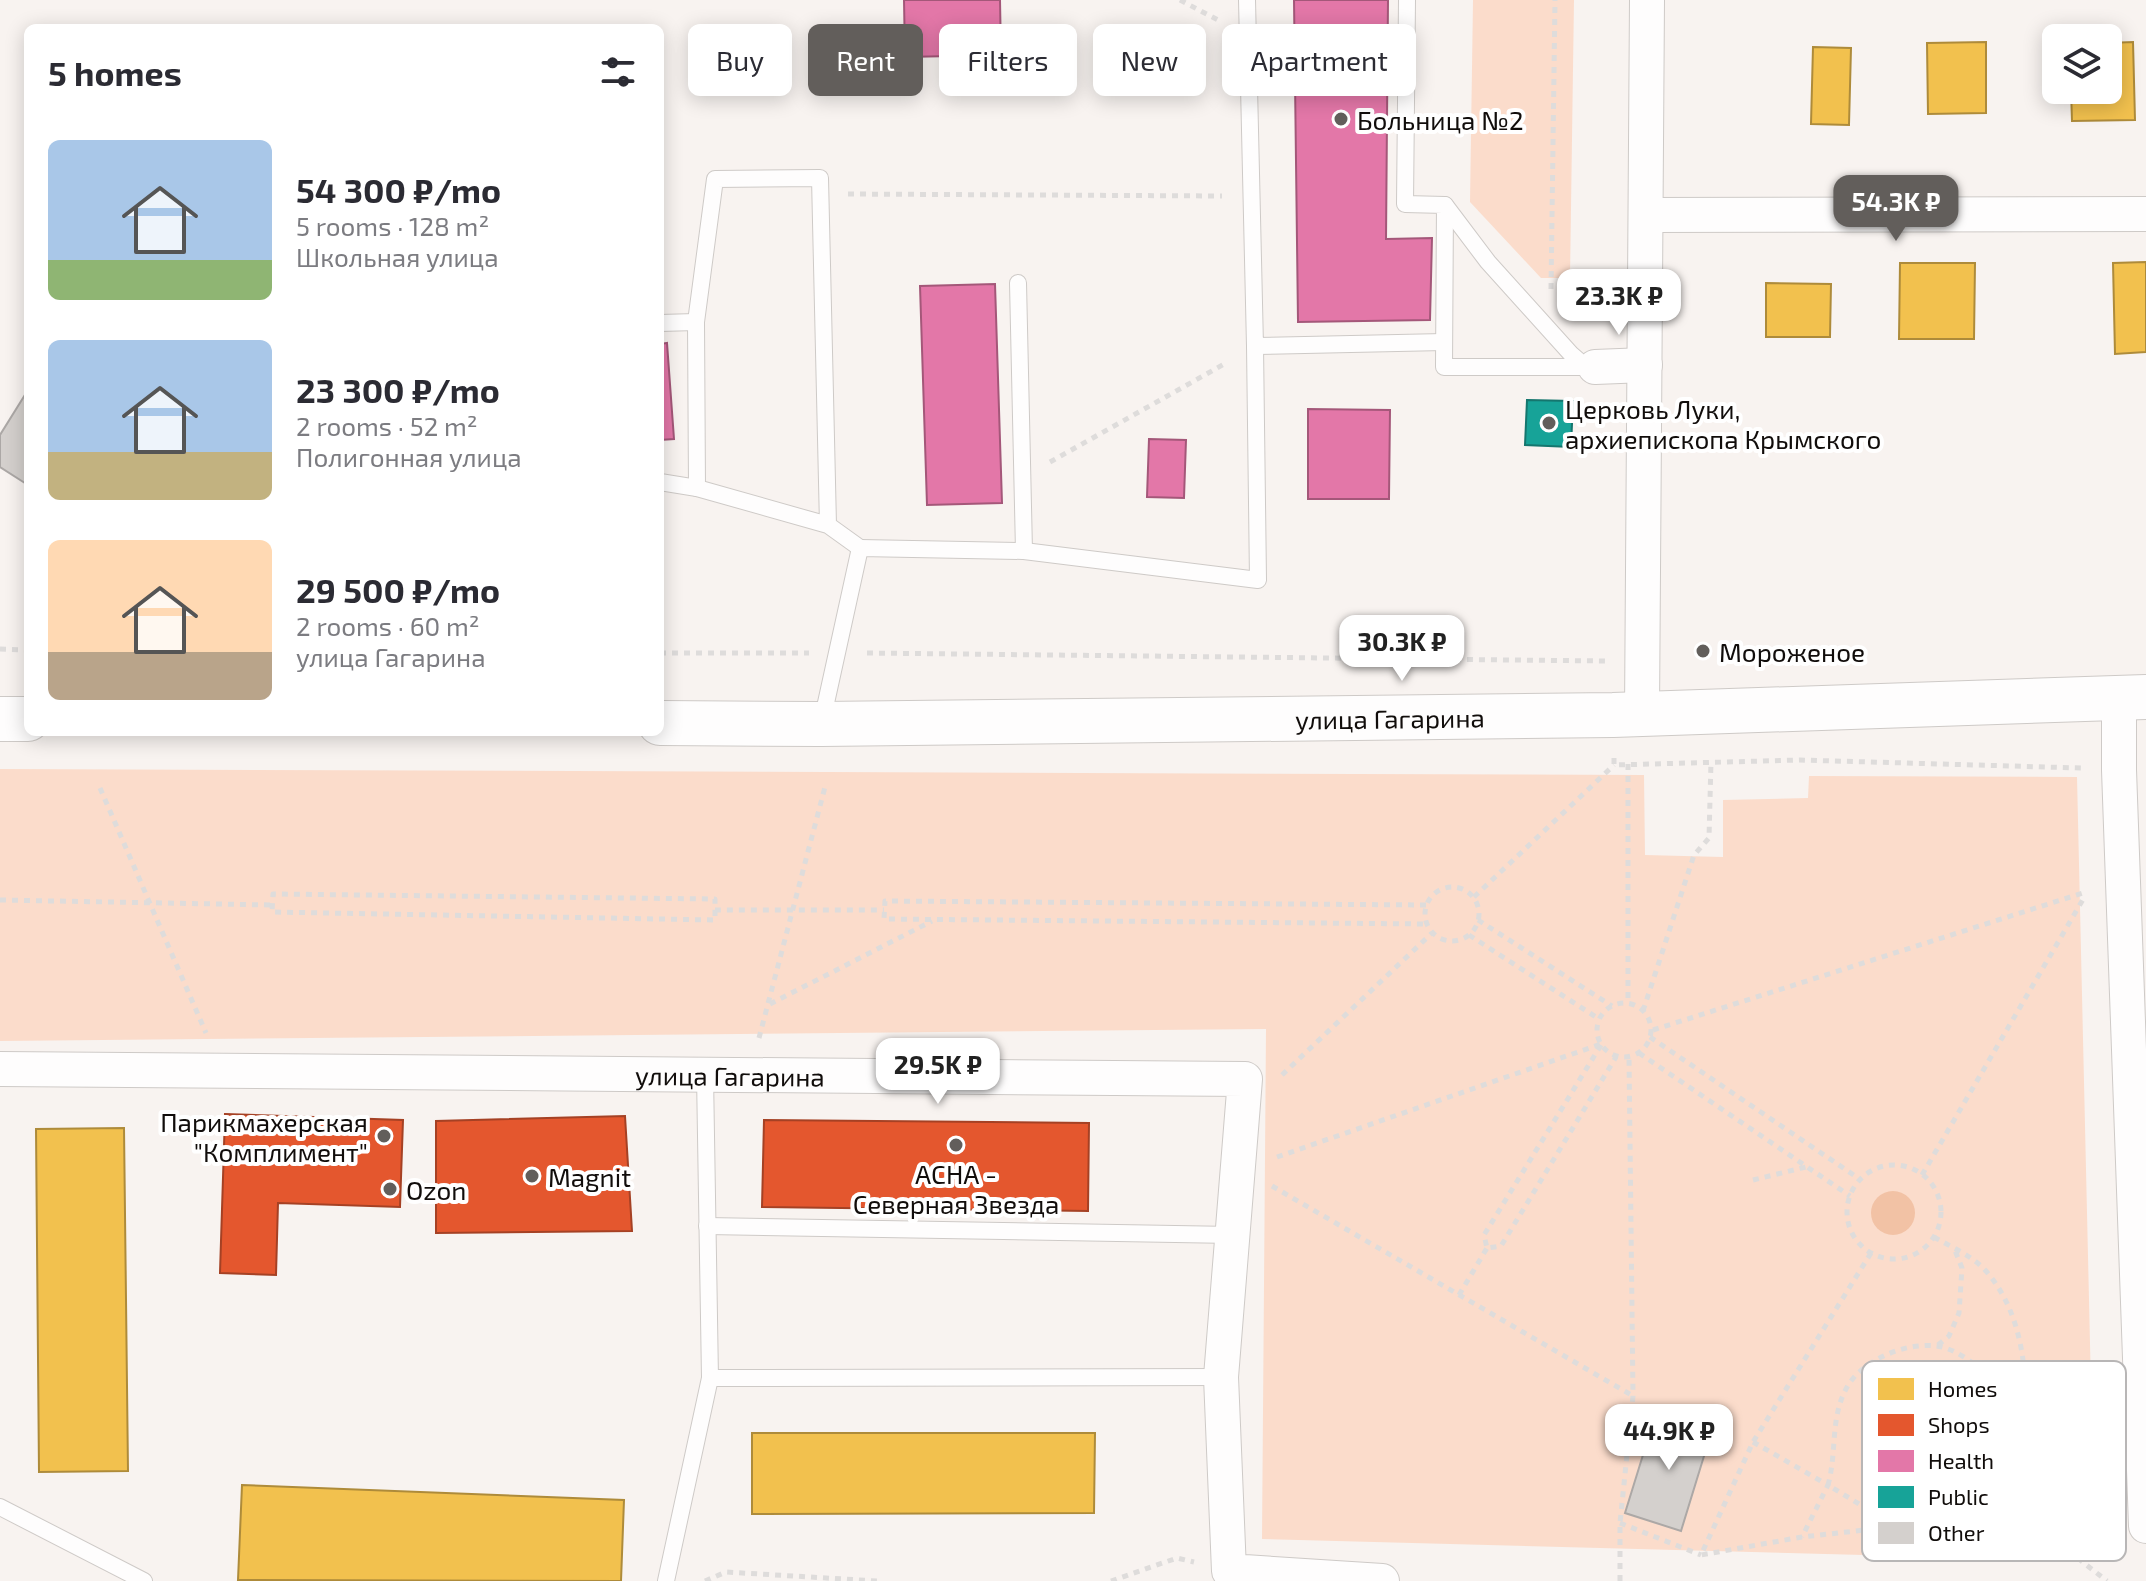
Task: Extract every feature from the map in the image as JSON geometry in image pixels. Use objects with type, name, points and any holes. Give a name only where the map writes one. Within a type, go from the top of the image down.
[{"type":"main road","name":"улица Гагарина","points":[[664,723],[821,724],[1642,713],[2132,698]]},
{"type":"main road","points":[[0,719],[24,719]]},
{"type":"street","points":[[1642,713],[1647,0]]},
{"type":"street","points":[[1646,215],[2146,214]]},
{"type":"street","points":[[1591,367],[1645,365]]},
{"type":"street","name":"улица Гагарина","points":[[2132,698],[2119,786],[2146,1526]]},
{"type":"street","name":"улица Гагарина","points":[[0,1069],[1245,1079],[1221,1377],[1229,1571]]},
{"type":"street","points":[[1229,1571],[1382,1581]]},
{"type":"lane","points":[[1247,0],[1247,24]]},
{"type":"lane","points":[[1407,0],[1405,204],[1445,205]]},
{"type":"lane","points":[[664,483],[697,488],[828,525],[860,548],[1024,551],[1258,580],[1248,96]]},
{"type":"lane","points":[[697,488],[696,322],[715,179],[820,178],[828,525]]},
{"type":"lane","points":[[1445,205],[1488,262],[1571,354],[1591,367]]},
{"type":"lane","points":[[1445,205],[1444,367],[1591,367]]},
{"type":"lane","points":[[1018,283],[1024,551]]},
{"type":"lane","points":[[664,323],[696,322]]},
{"type":"lane","points":[[1255,346],[1444,342]]},
{"type":"lane","points":[[821,724],[860,548]]},
{"type":"lane","points":[[666,1581],[710,1378],[705,1075]]},
{"type":"lane","points":[[707,1226],[1233,1235]]},
{"type":"lane","points":[[710,1378],[1221,1377]]},
{"type":"lane","points":[[0,1507],[144,1581]]},
{"type":"path","points":[[1180,0],[1225,24]]},
{"type":"path","points":[[1550,330],[1555,0]]},
{"type":"path","points":[[821,194],[1251,196]]},
{"type":"path","points":[[1023,477],[1255,346]]},
{"type":"path","points":[[0,649],[24,650]]},
{"type":"path","points":[[664,653],[1618,662]]},
{"type":"path","points":[[1643,1011],[1694,855],[1709,838],[1711,761],[1800,760],[2085,768]]},
{"type":"path","points":[[1628,764],[1628,1003]]},
{"type":"path","points":[[1474,897],[1614,765]]},
{"type":"path","points":[[742,1075],[761,1033],[825,787]]},
{"type":"path","points":[[100,788],[223,1071]]},
{"type":"path","points":[[1460,887],[1474,897],[1480,914],[1475,930],[1461,941],[1443,941],[1429,931],[1423,914],[1426,905],[1429,898],[1443,888],[1460,887]]},
{"type":"path","points":[[1653,1030],[2088,892],[1922,1175]]},
{"type":"path","points":[[273,894],[715,899],[715,910],[715,920],[699,920],[272,912],[272,905],[273,894]]},
{"type":"path","points":[[0,900],[272,905]]},
{"type":"path","points":[[1426,905],[885,901],[884,919],[1427,924]]},
{"type":"path","points":[[715,910],[884,910]]},
{"type":"path","points":[[769,1005],[934,920]]},
{"type":"path","points":[[1478,920],[1612,1006]]},
{"type":"path","points":[[1243,1111],[1432,933]]},
{"type":"path","points":[[1469,935],[1600,1020]]},
{"type":"path","points":[[1615,1003],[1633,1003],[1647,1013],[1653,1030],[1647,1046],[1639,1053],[1616,1057],[1602,1047],[1596,1030],[1601,1014],[1612,1006],[1615,1003]]},
{"type":"path","points":[[1650,1037],[1861,1180]]},
{"type":"path","points":[[1273,1159],[1601,1044]]},
{"type":"path","points":[[1459,1295],[1487,1248],[1484,1235],[1601,1044]]},
{"type":"path","points":[[1639,1053],[1850,1196]]},
{"type":"path","points":[[1487,1248],[1501,1246],[1616,1057]]},
{"type":"path","points":[[1620,1581],[1620,1523],[1633,1396],[1629,1057]]},
{"type":"path","points":[[1897,1165],[1914,1169],[1922,1175],[1938,1194],[1941,1211],[1939,1228],[1934,1237],[1916,1255],[1899,1260],[1871,1253],[1854,1238],[1848,1222],[1847,1205],[1853,1188],[1864,1175],[1880,1167],[1897,1165]]},
{"type":"path","points":[[1753,1180],[1807,1166]]},
{"type":"path","points":[[1269,1184],[1633,1396]]},
{"type":"path","points":[[1934,1237],[1984,1269],[2001,1290],[2013,1318],[2023,1361]]},
{"type":"path","points":[[1937,1346],[1949,1336],[1959,1313],[1962,1268],[1954,1248]]},
{"type":"path","points":[[1701,1555],[1753,1442],[1871,1253]]},
{"type":"path","points":[[1873,1361],[1922,1346],[1937,1346],[1957,1353],[1968,1361]]},
{"type":"path","points":[[1802,1537],[1828,1485],[1833,1468],[1835,1418],[1847,1386],[1862,1368]]},
{"type":"path","points":[[1753,1442],[1862,1506]]},
{"type":"path","points":[[1620,1523],[1701,1555],[1862,1530]]},
{"type":"path","points":[[1111,1581],[1177,1558],[1229,1571]]},
{"type":"path","points":[[2081,1561],[2107,1581]]},
{"type":"path","points":[[705,1581],[726,1572],[877,1581]]},
{"type":"shaded area","points":[[1473,0],[1574,0],[1570,278],[1541,278],[1470,202]]},
{"type":"shaded area","points":[[0,769],[1644,775],[1645,855],[1723,857],[1723,800],[1808,798],[1809,776],[2077,777],[2090,1361],[1862,1361],[1862,1555],[1262,1539],[1266,1029],[0,1041]]},
{"type":"shaded area","points":[[1893,1191],[1908,1198],[1915,1213],[1908,1228],[1893,1235],[1878,1228],[1871,1213],[1878,1198]]},
{"type":"building: Homes","points":[[1986,42],[1986,113],[1928,114],[1927,43]]},
{"type":"building: Homes","points":[[2122,42],[2133,42],[2135,120],[2072,121],[2071,104],[2122,104]]},
{"type":"building: Homes","points":[[1813,47],[1851,48],[1849,125],[1811,124]]},
{"type":"building: Homes","points":[[2146,262],[2146,352],[2115,354],[2113,263]]},
{"type":"building: Homes","points":[[1900,263],[1975,263],[1974,339],[1899,339]]},
{"type":"building: Homes","points":[[1766,283],[1831,284],[1830,337],[1766,337]]},
{"type":"building: Homes","points":[[124,1128],[128,1471],[39,1472],[36,1129]]},
{"type":"building: Homes","points":[[752,1433],[1095,1433],[1094,1513],[752,1514]]},
{"type":"building: Homes","points":[[242,1485],[624,1500],[621,1581],[238,1580]]},
{"type":"building: Shops","points":[[225,1114],[403,1120],[400,1207],[278,1203],[276,1275],[220,1273]]},
{"type":"building: Shops","name":"Magnit","points":[[625,1116],[632,1231],[436,1233],[436,1121]]},
{"type":"building: Shops","points":[[764,1120],[1089,1123],[1088,1211],[762,1207]]},
{"type":"building: Health","points":[[904,0],[1000,0],[1000,24],[939,24],[939,56],[923,57],[923,24],[904,24]]},
{"type":"building: Health","name":"Больница №2","points":[[1294,0],[1388,0],[1388,24],[1294,24]]},
{"type":"building: Health","name":"Больница №2","points":[[1295,96],[1387,96],[1386,239],[1432,238],[1430,320],[1298,322]]},
{"type":"building: Health","points":[[995,284],[1002,503],[927,505],[920,286]]},
{"type":"building: Health","points":[[664,343],[667,343],[674,439],[664,440]]},
{"type":"building: Health","points":[[1308,409],[1390,410],[1389,499],[1308,499]]},
{"type":"building: Health","points":[[1149,439],[1186,440],[1184,498],[1147,497]]},
{"type":"building: Public","name":"Церковь Луки, архиепископа Крымского","points":[[1527,400],[1573,401],[1571,447],[1525,445]]},
{"type":"building: Other","points":[[24,396],[24,482],[0,467],[0,435]]},
{"type":"building: Other","points":[[1656,1413],[1712,1430],[1681,1531],[1625,1513]]},
{"type":"place","name":"Больница №2","points":[[1341,119]]},
{"type":"place","name":"Церковь Луки, архиепископа Крымского","points":[[1549,423]]},
{"type":"place","name":"Мороженое","points":[[1703,651]]},
{"type":"place","name":"Парикмахерская \"Комплимент\"","points":[[384,1136]]},
{"type":"place","name":"АСНА - Северная Звезда","points":[[956,1145]]},
{"type":"place","name":"Magnit","points":[[532,1176]]},
{"type":"place","name":"Ozon","points":[[390,1189]]}]
